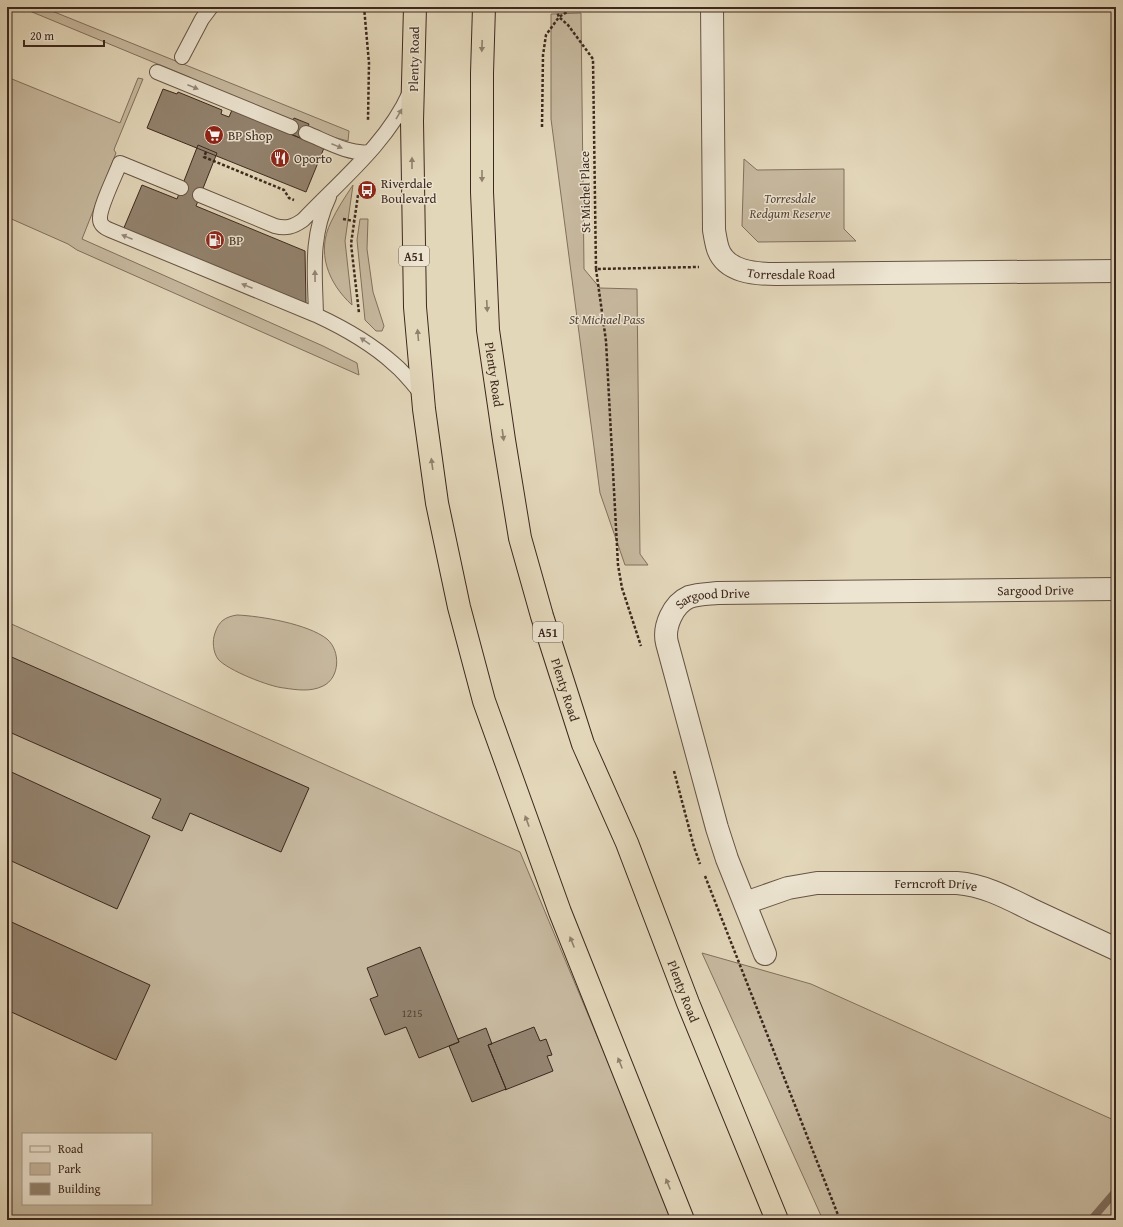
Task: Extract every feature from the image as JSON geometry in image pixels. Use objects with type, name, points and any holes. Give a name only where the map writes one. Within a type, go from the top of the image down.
[{"type":"highway","name":"Plenty Road","points":[[415,7],[413,86],[415,307],[423,396],[437,503],[459,607],[484,701],[560,912],[683,1220]]},
{"type":"highway","name":"Plenty Road","points":[[484,7],[482,73],[482,192],[488,330],[520,538],[542,616],[584,744],[627,843],[688,1003],[777,1220]]},
{"type":"street","points":[[712,7],[713,222],[718,250],[724,259]]},
{"type":"street","name":"Torresdale Road","points":[[724,259],[735,268],[752,273],[768,274],[1116,271]]},
{"type":"street","name":"Sargood Drive","points":[[765,954],[727,859],[717,828],[666,640],[666,631],[670,618],[680,604],[688,598],[696,595],[718,593],[1116,590]]},
{"type":"street","name":"Ferncroft Drive","points":[[745,903],[788,888],[817,883],[971,884],[1010,900],[1116,949]]},
{"type":"lane","points":[[182,57],[202,19],[211,7]]},
{"type":"lane","points":[[157,72],[290,127]]},
{"type":"lane","points":[[200,195],[275,226],[284,228],[296,225],[318,210],[337,185],[370,152],[394,122],[413,86]]},
{"type":"lane","points":[[306,133],[352,151],[364,153],[370,152]]},
{"type":"lane","points":[[181,188],[120,163],[100,214],[101,222],[106,228],[316,315],[346,329],[379,351],[395,364],[423,396]]},
{"type":"lane","points":[[316,315],[315,251],[318,210]]},
{"type":"path","points":[[555,7],[559,17]]},
{"type":"path","points":[[542,127],[542,55],[546,35],[559,17],[575,7]]},
{"type":"path","name":"St Michel Place","points":[[559,17],[568,25],[593,59],[596,269],[606,341],[618,565],[622,588],[642,650]]},
{"type":"path","points":[[206,152],[204,157],[284,190],[289,198],[339,218],[354,221]]},
{"type":"path","points":[[270,184],[272,179]]},
{"type":"path","points":[[596,269],[702,267],[724,259]]},
{"type":"green space","points":[[20,7],[42,7],[349,131],[348,141],[333,137],[203,84]]},
{"type":"green space","name":"St Michael Pass","points":[[581,13],[584,269],[600,288],[637,289],[640,554],[648,565],[625,565],[600,493],[551,119],[551,14]]},
{"type":"green space","points":[[7,77],[120,123],[138,78],[143,79],[115,147],[114,150],[116,153],[82,239],[323,346],[357,363],[359,375],[77,250],[68,244],[7,217]]},
{"type":"green space","name":"Torresdale Redgum Reserve","points":[[744,159],[757,170],[844,169],[844,229],[856,241],[758,242],[742,226]]},
{"type":"green space","points":[[353,185],[345,241],[352,305],[336,287],[331,277],[325,256],[325,245],[331,222]]},
{"type":"green space","points":[[360,219],[368,219],[367,249],[373,292],[384,326],[382,331],[376,331],[365,320],[357,240]]},
{"type":"green space","points":[[237,615],[271,619],[297,625],[327,639],[335,650],[337,664],[333,677],[323,686],[304,690],[278,687],[259,681],[230,668],[218,659],[215,653],[214,636],[218,625],[223,620]]},
{"type":"green space","points":[[7,622],[520,852],[674,1220],[7,1220]]},
{"type":"green space","points":[[702,953],[811,984],[1116,1121],[1116,1220],[823,1220]]},
{"type":"building","points":[[163,89],[177,94],[178,92],[222,110],[221,114],[229,117],[232,110],[324,148],[306,192],[147,128]]},
{"type":"building","points":[[294,118],[309,124],[303,139],[288,133]]},
{"type":"building","points":[[198,145],[217,153],[196,206],[305,251],[306,304],[123,230],[142,185],[177,199]]},
{"type":"building","points":[[7,655],[309,788],[281,852],[190,813],[182,831],[152,818],[161,799],[7,731]]},
{"type":"building","points":[[7,770],[150,836],[117,909],[7,859]]},
{"type":"building","points":[[7,920],[150,985],[116,1060],[7,1010]]},
{"type":"building","points":[[420,947],[459,1042],[419,1058],[406,1027],[385,1035],[370,999],[378,996],[367,968]]},
{"type":"building","points":[[534,1027],[540,1041],[546,1039],[552,1055],[547,1056],[553,1071],[505,1090],[506,1089],[488,1045]]},
{"type":"building","points":[[486,1028],[492,1044],[488,1045],[506,1089],[472,1102],[449,1046],[459,1042],[458,1039]]},
{"type":"waterway","points":[[1091,1220],[1116,1191]]},
{"type":"place","name":"BP Shop","points":[[214,135]]},
{"type":"place","name":"Oporto","points":[[280,158]]},
{"type":"place","name":"Riverdale Boulevard","points":[[367,190]]},
{"type":"place","name":"BP","points":[[215,240]]}]
